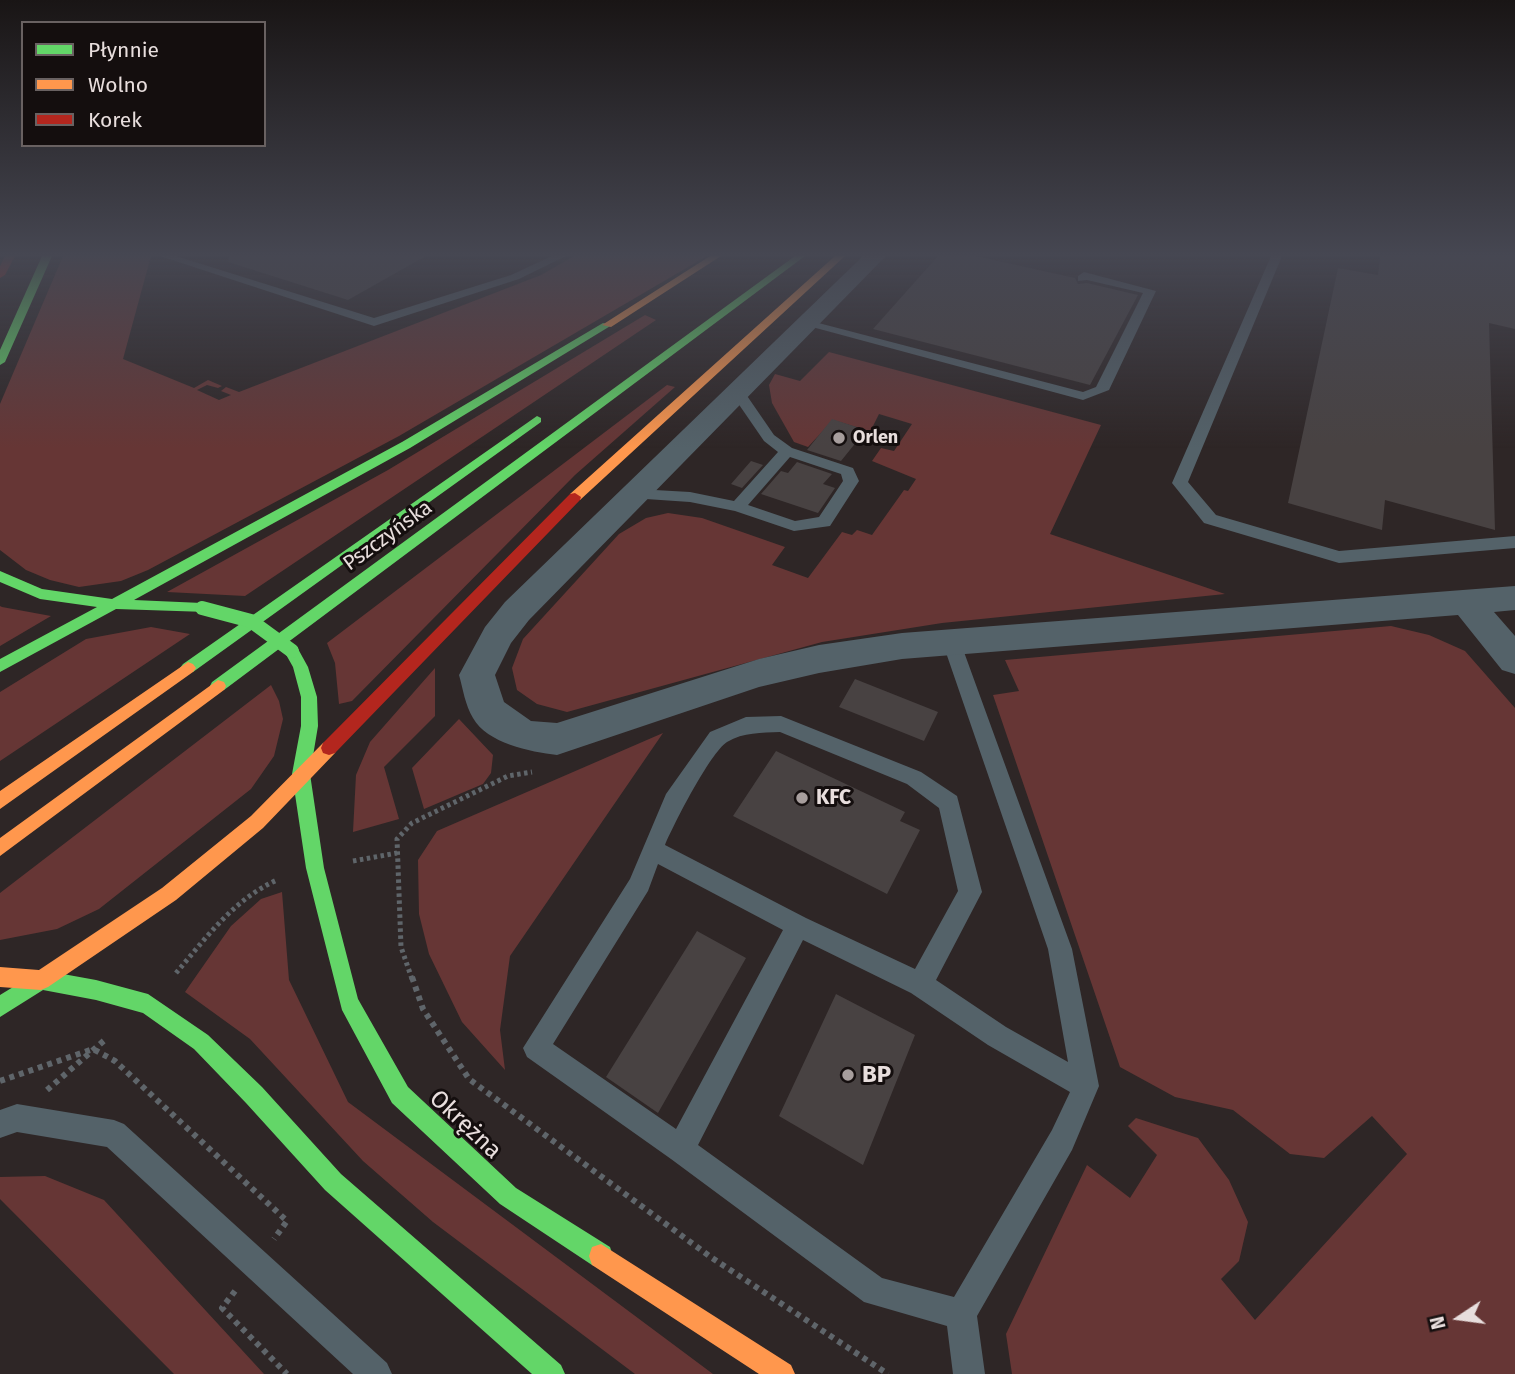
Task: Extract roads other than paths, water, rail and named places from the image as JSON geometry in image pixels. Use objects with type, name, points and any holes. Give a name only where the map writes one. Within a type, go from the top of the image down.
[{"type":"main road","points":[[0,362],[19,320]]},
{"type":"main road","points":[[0,666],[406,445],[615,320]]},
{"type":"main road","name":"Pszczyńska","points":[[0,848],[713,320]]},
{"type":"main road","points":[[0,1007],[169,894],[257,822],[523,548],[619,455],[769,320]]},
{"type":"main road","name":"Pszczyńska","points":[[0,801],[552,409]]},
{"type":"main road","points":[[0,576],[43,595],[114,604],[202,608],[238,614],[270,631],[292,651],[306,671],[312,699],[310,729],[301,774]]},
{"type":"main road","name":"Okrężna","points":[[301,774],[315,868],[349,1003],[400,1095],[508,1196],[782,1374]]},
{"type":"main road","points":[[0,977],[41,980],[96,990],[148,1004],[201,1042],[254,1095],[333,1182],[552,1374]]},
{"type":"street","points":[[811,320],[517,611],[484,658],[477,675],[488,711],[518,732],[533,737],[557,738],[759,673],[819,659],[951,641],[1515,598]]},
{"type":"street","points":[[1467,602],[1515,660]]},
{"type":"lane","points":[[807,324],[1083,396],[1102,390],[1136,320]]},
{"type":"lane","points":[[1249,320],[1180,483],[1210,519],[1339,557],[1515,542]]},
{"type":"lane","points":[[637,494],[690,496],[738,507],[794,526],[824,522],[851,481],[848,471],[787,450],[769,438],[738,393]]},
{"type":"lane","points":[[738,507],[787,450]]},
{"type":"lane","points":[[951,641],[1060,949],[1086,1086],[1062,1140],[961,1314],[969,1374]]},
{"type":"lane","points":[[920,984],[970,892],[949,803],[914,778],[781,724],[746,725],[717,738],[674,802],[652,849],[640,884],[536,1048],[681,1149],[875,1292],[961,1314]]},
{"type":"lane","points":[[652,849],[798,926],[920,984],[998,1036],[1086,1086]]},
{"type":"lane","points":[[681,1149],[798,926]]},
{"type":"lane","points":[[9,1121],[114,1134],[376,1374]]},
{"type":"place","name":"Orlen","points":[[839,438]]},
{"type":"place","name":"KFC","points":[[802,798]]},
{"type":"place","name":"BP","points":[[848,1075]]}]
